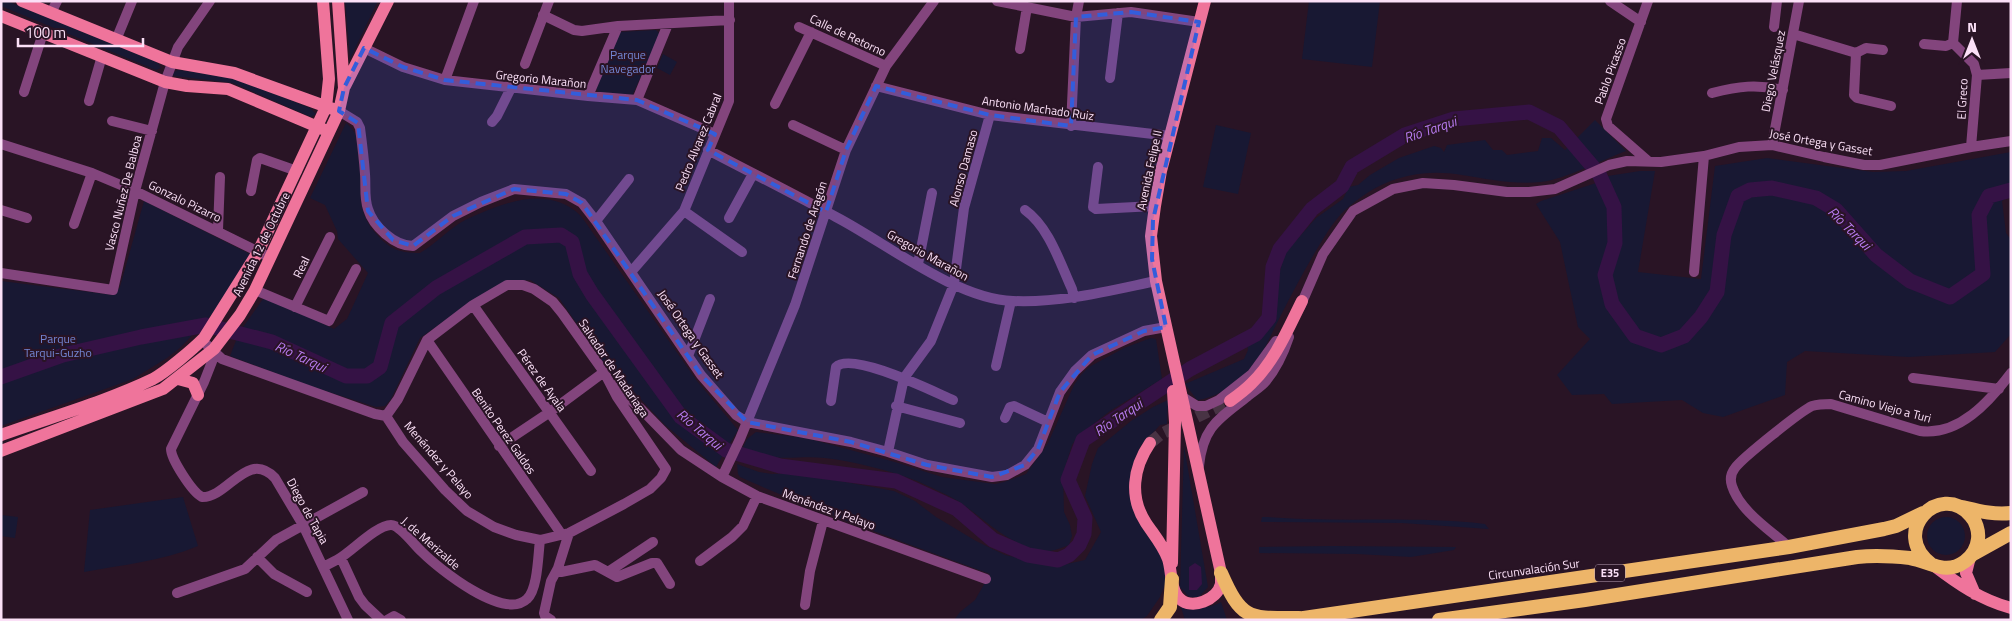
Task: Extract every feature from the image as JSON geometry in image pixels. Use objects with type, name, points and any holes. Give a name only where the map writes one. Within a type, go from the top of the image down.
[{"type":"highway","name":"E35","points":[[1926,511],[1942,504],[1982,512],[2011,513]]},
{"type":"highway","points":[[1959,507],[1972,517],[1978,531],[1978,540],[1971,556]]},
{"type":"highway","name":"Circunvalación Sur","points":[[1221,573],[1237,605],[1252,615],[1264,619],[1296,619],[1789,547],[1896,526],[1926,511]]},
{"type":"highway","points":[[1926,511],[1920,518],[1914,534],[1918,551],[1932,564]]},
{"type":"highway","name":"E35","points":[[1438,620],[1585,600],[1857,557],[1890,556],[1914,559],[1949,568],[1958,566],[1971,556],[2011,533]]},
{"type":"highway","points":[[1161,620],[1170,607],[1172,579]]},
{"type":"main road","name":"José Ortega y Gasset","points":[[22,1],[172,62],[234,73],[339,111]]},
{"type":"main road","name":"Avenida 12 de Octubre","points":[[1,451],[163,389],[214,351],[240,315],[255,290],[270,257],[324,129],[329,79],[323,1]]},
{"type":"main road","name":"Avenida 12 de Octubre","points":[[1,435],[154,378],[203,339],[224,309],[258,252],[297,170],[324,129],[339,111],[344,88],[338,1]]},
{"type":"main road","points":[[344,88],[388,1]]},
{"type":"main road","name":"Avenida Felipe II","points":[[1204,10],[1170,136],[1155,206],[1151,236],[1152,259],[1178,395],[1221,573]]},
{"type":"main road","points":[[1,16],[165,82],[187,86],[228,88],[324,129]]},
{"type":"main road","points":[[1230,402],[1252,384],[1265,369],[1276,353],[1302,301]]},
{"type":"main road","points":[[178,379],[193,383],[198,395]]},
{"type":"main road","name":"Avenida Felipe II","points":[[1172,579],[1178,395]]},
{"type":"main road","points":[[1150,443],[1138,466],[1135,488],[1136,501],[1145,521],[1163,548],[1175,594],[1181,600],[1198,603],[1216,594],[1221,584],[1221,573]]},
{"type":"main road","points":[[1971,556],[1966,573],[1975,594]]},
{"type":"main road","points":[[1932,564],[1964,589],[2011,608]]},
{"type":"street","points":[[51,13],[57,1]]},
{"type":"street","points":[[116,40],[132,1]]},
{"type":"street","name":"Vasco Nuñez De Balboa","points":[[1,273],[113,290],[135,191],[165,82],[178,47],[210,1]]},
{"type":"street","points":[[445,80],[474,1]]},
{"type":"street","points":[[525,64],[549,1]]},
{"type":"street","name":"Pedro Alvarez Cabral","points":[[631,272],[684,211],[730,95],[729,1]]},
{"type":"street","name":"Fernando de Aragón","points":[[724,474],[796,305],[846,150],[886,66],[934,1]]},
{"type":"street","points":[[997,1],[1076,17],[1131,12],[1204,10]]},
{"type":"street","points":[[1071,126],[1076,17],[1079,1]]},
{"type":"street","points":[[1610,1],[1641,22]]},
{"type":"street","name":"Pablo Picasso","points":[[1648,1],[1606,119],[1608,126],[1648,162]]},
{"type":"street","points":[[1774,27],[1777,1]]},
{"type":"street","name":"Diego Velásquez","points":[[1772,145],[1799,1]]},
{"type":"street","points":[[1924,44],[1946,46],[1953,43],[1957,1]]},
{"type":"street","points":[[1020,49],[1028,8]]},
{"type":"street","points":[[1110,78],[1118,13]]},
{"type":"street","points":[[543,15],[574,30],[582,31],[618,26],[730,20]]},
{"type":"street","points":[[637,100],[668,24]]},
{"type":"street","points":[[588,96],[618,26]]},
{"type":"street","name":"Calle de Retorno","points":[[799,27],[886,66]]},
{"type":"street","points":[[775,104],[812,32]]},
{"type":"street","points":[[24,92],[43,33]]},
{"type":"street","points":[[1792,34],[1856,53],[1866,48],[1883,50]]},
{"type":"street","name":"El Greco","points":[[1953,43],[1974,64],[1978,80],[1972,147]]},
{"type":"street","name":"Gregorio Marañon","points":[[364,48],[403,67],[445,80],[637,100],[715,134]]},
{"type":"street","points":[[1856,53],[1854,94],[1857,98],[1891,106]]},
{"type":"street","points":[[89,101],[102,56]]},
{"type":"street","points":[[1977,75],[2011,73]]},
{"type":"street","points":[[1712,93],[1753,85],[1783,90]]},
{"type":"street","name":"Antonio Machado Ruiz","points":[[876,86],[990,115],[1071,126],[1170,136]]},
{"type":"street","points":[[492,122],[497,116],[510,88]]},
{"type":"street","name":"José Ortega y Gasset","points":[[339,111],[356,122],[360,128],[366,199],[370,215],[389,237],[407,246],[413,246],[453,216],[514,189],[566,194],[582,203],[701,375],[736,415],[747,422],[851,442],[888,452],[927,466],[992,477],[1007,474],[1025,465],[1038,449],[1060,392],[1075,371],[1092,355],[1144,331],[1166,330]]},
{"type":"street","name":"Alonso Damaso","points":[[888,452],[896,406],[904,378],[931,342],[954,284],[964,208],[990,115]]},
{"type":"street","points":[[112,121],[152,131]]},
{"type":"street","points":[[793,125],[846,150]]},
{"type":"street","name":"José Ortega y Gasset","points":[[1198,474],[1201,447],[1208,433],[1218,420],[1266,382],[1284,352],[1302,301],[1323,254],[1353,211],[1393,189],[1423,183],[1506,192],[1554,189],[1608,165],[1627,161],[1661,162],[1704,156],[1739,147],[1772,145],[1824,158],[1864,165],[1880,165],[2011,141]]},
{"type":"street","name":"Gonzalo Pizarro","points":[[1,144],[92,173],[135,191],[270,257]]},
{"type":"street","name":"Gregorio Marañon","points":[[708,150],[827,212],[975,294],[1012,301],[1074,298],[1156,281]]},
{"type":"street","points":[[1694,272],[1704,156]]},
{"type":"street","points":[[251,191],[257,160],[260,158],[297,170]]},
{"type":"street","points":[[1098,167],[1093,207],[1096,209],[1155,206]]},
{"type":"street","points":[[74,224],[92,173]]},
{"type":"street","points":[[729,218],[753,174]]},
{"type":"street","points":[[218,230],[220,177]]},
{"type":"street","points":[[596,222],[629,179]]},
{"type":"street","points":[[918,264],[932,193]]},
{"type":"street","points":[[1,210],[27,218]]},
{"type":"street","points":[[1025,210],[1044,231],[1072,289],[1074,298]]},
{"type":"street","points":[[684,211],[742,252]]},
{"type":"street","name":"Real","points":[[295,308],[330,237]]},
{"type":"street","points":[[255,290],[329,321],[356,270]]},
{"type":"street","name":"Salvador de Madariaga","points":[[386,416],[398,399],[427,340],[473,305],[506,285],[518,284],[529,286],[553,302],[606,376],[617,398],[666,469]]},
{"type":"street","points":[[688,356],[710,299]]},
{"type":"street","points":[[996,366],[1012,301]]},
{"type":"street","name":"José Ortega y Gasset","points":[[1178,395],[1197,406],[1206,406],[1219,400],[1252,374],[1289,324],[1302,301]]},
{"type":"street","name":"Pérez de Ayala","points":[[473,305],[591,470]]},
{"type":"street","points":[[203,339],[222,360],[375,414],[386,416]]},
{"type":"street","name":"Benito Perez Galdos","points":[[427,340],[499,446],[566,534]]},
{"type":"street","name":"Diego de Tapia","points":[[214,351],[198,395],[171,449],[169,459],[195,492],[202,497],[210,496],[248,470],[263,469],[268,471],[275,478],[303,526],[347,619]]},
{"type":"street","points":[[831,401],[836,366],[838,364],[856,363],[904,378],[953,400]]},
{"type":"street","name":"Camino Viejo a Turi","points":[[1789,547],[1751,513],[1740,500],[1732,486],[1730,476],[1735,467],[1805,411],[1820,404],[1831,404],[1907,427],[1932,432],[1951,428],[1968,418],[1999,389],[2011,373]]},
{"type":"street","points":[[499,446],[606,376]]},
{"type":"street","name":"Menéndez y Pelayo","points":[[606,376],[681,450],[724,474],[757,496],[986,579]]},
{"type":"street","points":[[1913,378],[1999,389]]},
{"type":"street","points":[[896,406],[960,423]]},
{"type":"street","points":[[1005,418],[1010,407],[1014,406],[1048,422]]},
{"type":"street","name":"Menéndez y Pelayo","points":[[386,416],[404,442],[463,508],[494,527],[516,535],[540,540],[566,534],[650,489],[661,478],[666,469]]},
{"type":"street","points":[[178,593],[245,569],[276,540],[363,492]]},
{"type":"street","points":[[700,561],[732,537],[743,526],[757,496]]},
{"type":"street","points":[[805,605],[810,571],[823,520]]},
{"type":"street","name":"J. de Merizalde","points":[[323,567],[341,558],[382,527],[396,526],[423,554],[452,578],[489,599],[505,605],[515,605],[527,599],[534,588],[540,540]]},
{"type":"street","points":[[551,620],[544,613],[550,581],[558,568],[566,534]]},
{"type":"street","points":[[608,572],[653,542]]},
{"type":"street","points":[[257,557],[274,574],[307,592]]},
{"type":"street","points":[[341,558],[365,605],[381,620]]},
{"type":"street","points":[[558,568],[561,572],[595,565],[617,577],[652,563],[658,564],[670,584]]},
{"type":"street","points":[[387,620],[394,616],[401,620]]},
{"type":"highlighted area","points":[[1131,12],[1199,22],[1153,220],[1152,259],[1166,327],[1144,331],[1092,355],[1060,392],[1038,449],[1025,465],[992,477],[927,465],[851,442],[747,422],[701,375],[582,203],[566,194],[514,189],[453,216],[413,246],[393,240],[368,211],[358,123],[339,111],[344,88],[364,48],[403,67],[445,80],[637,100],[715,134],[708,150],[826,212],[846,150],[876,86],[990,115],[1071,126],[1076,17]]},
{"type":"green space","points":[[1,1],[7,1],[154,61],[161,68],[156,70],[1,6]]},
{"type":"green space","points":[[345,1],[378,1],[350,59]]},
{"type":"green space","points":[[1309,1],[1380,1],[1372,67],[1302,59]]},
{"type":"green space","name":"Parque Navegador","points":[[656,30],[660,34],[632,96],[599,93],[595,87],[620,32]]},
{"type":"green space","points":[[663,54],[677,62],[670,75],[657,68]]},
{"type":"green space","points":[[178,70],[234,77],[310,108],[316,114],[311,117],[233,83],[174,76],[172,73]]},
{"type":"green space","points":[[1595,120],[1626,151],[1561,177],[1541,182],[1521,183],[1444,173],[1428,173],[1396,179],[1368,193],[1341,214],[1334,222],[1301,277],[1262,353],[1246,374],[1219,393],[1205,399],[1197,400],[1185,384],[1244,359],[1248,350],[1246,334],[1274,308],[1278,278],[1285,253],[1316,218],[1343,199],[1349,187],[1358,185],[1370,175],[1399,158],[1434,146],[1441,148],[1444,152],[1447,145],[1485,140],[1493,150],[1502,150],[1507,155],[1538,151],[1542,138],[1551,138],[1565,150]]},
{"type":"green space","points":[[346,123],[358,140],[361,151],[361,197],[364,215],[379,237],[397,250],[420,253],[465,220],[519,200],[545,199],[558,202],[570,207],[581,216],[697,381],[738,430],[716,467],[665,425],[634,392],[611,373],[559,298],[530,280],[505,282],[471,302],[420,338],[391,399],[385,406],[376,407],[310,386],[230,356],[239,333],[265,296],[334,329],[347,319],[368,273],[338,239],[337,231],[325,205],[310,198]]},
{"type":"green space","points":[[1216,125],[1251,133],[1238,194],[1203,187]]},
{"type":"green space","points":[[2011,152],[2011,195],[2002,201],[2006,233],[2011,240],[2011,334],[1995,352],[1909,357],[1805,351],[1787,362],[1785,395],[1723,417],[1703,413],[1682,400],[1612,404],[1604,394],[1572,395],[1557,375],[1590,339],[1578,327],[1560,242],[1536,204],[1541,201],[1596,183],[1608,176],[1640,171],[1655,171],[1638,272],[1701,279],[1715,166],[1767,158],[1873,172],[1906,171]]},
{"type":"green space","name":"Parque Tarqui-Guzho","points":[[144,201],[252,255],[218,308],[181,347],[167,358],[133,379],[1,426],[1,281],[114,295],[120,287]]},
{"type":"green space","points":[[1151,338],[1156,339],[1162,379],[1110,411],[1078,436],[1072,445],[1063,474],[1064,512],[1070,525],[1072,536],[1069,545],[1055,550],[1037,550],[1024,546],[1001,533],[958,501],[906,477],[848,461],[814,457],[774,457],[743,447],[747,439],[756,432],[806,438],[942,477],[995,484],[1004,482],[1026,474],[1048,443],[1074,385],[1089,367],[1124,348]]},
{"type":"green space","points":[[1168,400],[1167,424],[1160,425],[1140,447],[1130,479],[1164,557],[1166,582],[1160,597],[1147,616],[1141,620],[954,620],[960,612],[975,600],[990,574],[833,516],[771,491],[740,477],[738,474],[737,464],[759,472],[772,474],[797,473],[894,491],[915,501],[936,517],[976,541],[1005,555],[1058,566],[1085,560],[1101,532],[1085,496],[1092,464],[1098,448],[1131,421]]},
{"type":"green space","points":[[1184,446],[1208,587],[1199,597],[1189,597],[1180,587]]},
{"type":"green space","points":[[183,497],[198,546],[156,559],[84,572],[90,510]]},
{"type":"green space","points":[[1,515],[18,517],[15,538],[1,536]]},
{"type":"green space","points":[[1262,517],[1462,522],[1485,524],[1489,529],[1402,523],[1261,522]]},
{"type":"green space","points":[[1946,517],[1959,523],[1965,536],[1959,549],[1946,555],[1933,549],[1927,536],[1933,523]]},
{"type":"green space","points":[[1259,547],[1456,547],[1454,550],[1411,557],[1357,554],[1259,553]]},
{"type":"green space","points":[[1221,602],[1227,620],[1185,620],[1180,604],[1201,607]]},
{"type":"shaded area","points":[[1195,563],[1201,567],[1202,584],[1197,590],[1189,590],[1189,567]]},
{"type":"waterway","name":"Río Tarqui","points":[[1,377],[63,355],[141,337],[206,325],[272,342],[346,376],[367,376],[380,367],[392,323],[436,288],[525,237],[561,235],[572,242],[580,274],[592,294],[681,417],[726,450],[780,466],[896,481],[957,509],[993,540],[1028,555],[1058,560],[1069,555],[1079,545],[1084,534],[1085,518],[1068,480],[1083,440],[1190,369],[1256,334],[1269,318],[1273,267],[1280,249],[1312,209],[1342,186],[1352,167],[1405,135],[1454,119],[1529,112],[1559,127],[1599,174],[1614,207],[1615,243],[1605,275],[1612,304],[1635,336],[1661,345],[1684,336],[1701,317],[1717,292],[1724,235],[1738,196],[1750,190],[1772,188],[1816,198],[1836,210],[1876,255],[1910,281],[1950,297],[1983,274],[1979,215],[1989,196],[2011,190]]},
{"type":"tunnel","points":[[1150,443],[1161,434],[1230,401]]}]
